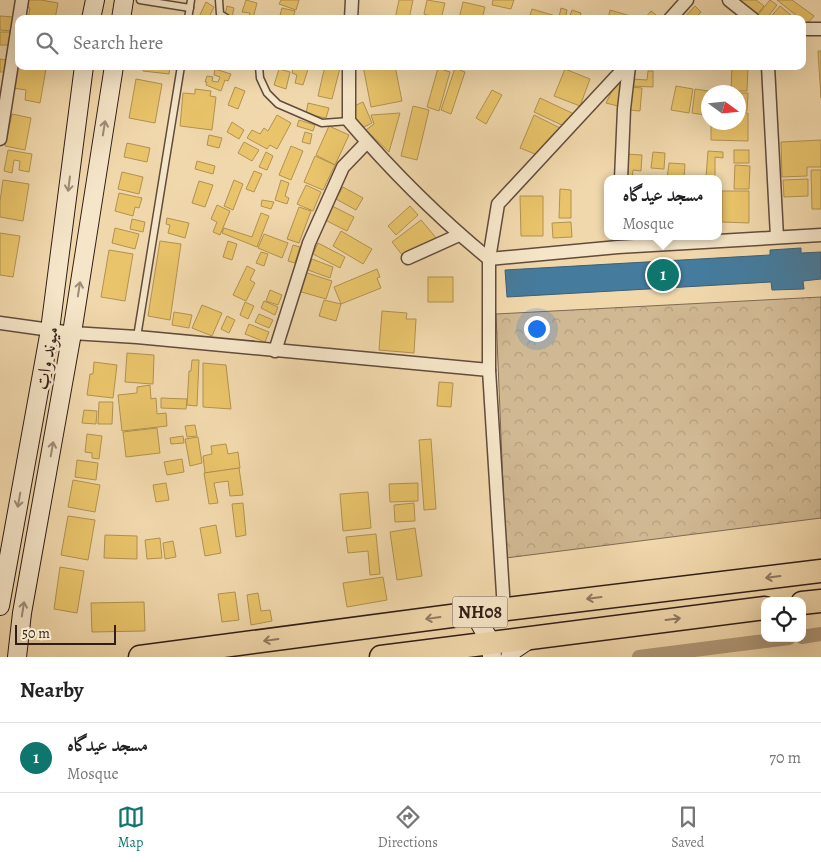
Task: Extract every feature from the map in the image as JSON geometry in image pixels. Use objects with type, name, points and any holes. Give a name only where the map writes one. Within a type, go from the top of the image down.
[{"type":"highway","name":"NH08","points":[[140,657],[624,594],[821,571]]},
{"type":"highway","points":[[624,594],[643,623]]},
{"type":"highway","points":[[806,603],[821,601]]},
{"type":"highway","name":"NH08","points":[[381,657],[492,650],[533,636],[761,608]]},
{"type":"main road","points":[[93,15],[95,0]]},
{"type":"main road","points":[[122,15],[124,0]]},
{"type":"main road","name":"میوند واټ","points":[[0,602],[50,330],[83,70]]},
{"type":"main road","name":"میوند واټ","points":[[17,657],[22,612],[72,333],[113,70]]},
{"type":"main road","points":[[474,613],[492,650]]},
{"type":"main road","points":[[510,657],[512,651],[533,636]]},
{"type":"street","points":[[20,15],[22,0]]},
{"type":"street","points":[[351,15],[352,0]]},
{"type":"street","points":[[674,15],[687,0]]},
{"type":"street","points":[[729,0],[748,15]]},
{"type":"street","points":[[806,29],[821,29]]},
{"type":"street","points":[[0,139],[15,44]]},
{"type":"street","points":[[349,70],[349,121],[367,142],[459,235],[488,259],[618,242],[681,240]]},
{"type":"street","points":[[504,610],[489,370],[488,259],[498,204],[623,70]]},
{"type":"street","points":[[621,175],[627,70]]},
{"type":"street","points":[[768,70],[776,237]]},
{"type":"street","points":[[276,351],[310,243],[343,168],[367,142]]},
{"type":"street","points":[[408,258],[459,235]]},
{"type":"street","points":[[722,239],[821,235]]},
{"type":"street","points":[[0,323],[72,333],[137,337],[489,370]]},
{"type":"lane","points":[[140,0],[190,8]]},
{"type":"lane","points":[[189,15],[191,0]]},
{"type":"lane","points":[[219,0],[222,15]]},
{"type":"lane","points":[[137,337],[180,70]]},
{"type":"lane","points":[[259,70],[260,78],[267,93],[278,104],[322,123],[349,121]]},
{"type":"green space","points":[[821,297],[821,518],[506,558],[496,314]]},
{"type":"building: Homes","points":[[27,0],[58,3],[56,15],[29,15],[30,8],[26,7]]},
{"type":"building: Homes","points":[[246,0],[257,3],[254,15],[242,12]]},
{"type":"building: Homes","points":[[281,0],[299,0],[296,10],[279,4]]},
{"type":"building: Homes","points":[[399,0],[413,0],[410,15],[396,15]]},
{"type":"building: Homes","points":[[427,0],[445,3],[442,15],[424,14]]},
{"type":"building: Homes","points":[[493,0],[514,0],[511,9],[492,5]]},
{"type":"building: Homes","points":[[737,0],[756,0],[764,6],[755,15]]},
{"type":"building: Homes","points":[[770,0],[777,5],[769,15],[758,15]]},
{"type":"building: Homes","points":[[777,0],[792,0],[814,16],[807,24],[806,15],[796,15]]},
{"type":"building: Homes","points":[[206,2],[214,7],[210,15],[200,15]]},
{"type":"building: Homes","points":[[463,2],[485,7],[483,15],[460,15]]},
{"type":"building: Homes","points":[[227,6],[234,8],[232,15],[225,15]]},
{"type":"building: Homes","points":[[695,6],[701,12],[698,15],[687,15]]},
{"type":"building: Homes","points":[[780,6],[791,15],[772,15]]},
{"type":"building: Homes","points":[[282,8],[295,11],[294,15],[280,15]]},
{"type":"building: Homes","points":[[561,8],[567,10],[566,15],[559,15]]},
{"type":"building: Homes","points":[[532,9],[552,15],[530,15]]},
{"type":"building: Homes","points":[[572,10],[581,13],[580,15],[570,15]]},
{"type":"building: Homes","points":[[610,10],[627,15],[609,15]]},
{"type":"building: Homes","points":[[651,11],[656,15],[648,15]]},
{"type":"building: Homes","points":[[0,16],[14,17],[12,31],[0,30]]},
{"type":"building: Homes","points":[[0,32],[11,32],[11,45],[0,45]]},
{"type":"building: Homes","points":[[818,51],[821,51],[821,98]]},
{"type":"building: Homes","points":[[0,59],[7,60],[5,72],[0,72]]},
{"type":"building: Homes","points":[[15,70],[46,70],[40,103],[25,100],[26,90],[13,88]]},
{"type":"building: Homes","points":[[143,70],[170,70],[169,74]]},
{"type":"building: Homes","points":[[215,70],[231,74],[228,81],[225,80],[221,91],[206,85],[207,76],[213,77],[212,81],[218,82],[220,77],[214,75]]},
{"type":"building: Homes","points":[[279,70],[290,72],[286,89],[274,85]]},
{"type":"building: Homes","points":[[293,70],[308,70],[303,85],[295,83],[297,75],[292,73]]},
{"type":"building: Homes","points":[[324,70],[339,70],[332,99],[318,96]]},
{"type":"building: Homes","points":[[364,70],[396,70],[402,101],[371,107]]},
{"type":"building: Homes","points":[[437,70],[450,72],[439,111],[427,107]]},
{"type":"building: Homes","points":[[454,70],[465,72],[451,114],[441,110]]},
{"type":"building: Homes","points":[[565,70],[590,79],[580,106],[554,96]]},
{"type":"building: Homes","points":[[732,70],[748,70],[747,91],[746,85],[731,85]]},
{"type":"building: Homes","points":[[648,71],[653,71],[653,87],[632,86],[632,79],[647,80]]},
{"type":"building: Homes","points":[[136,79],[162,84],[155,123],[129,118]]},
{"type":"building: Homes","points":[[617,81],[624,83],[622,107],[606,103]]},
{"type":"building: Homes","points":[[676,86],[693,89],[689,113],[671,110]]},
{"type":"building: Homes","points":[[235,87],[245,91],[238,109],[228,105]]},
{"type":"building: Homes","points":[[631,87],[642,88],[640,111],[629,110]]},
{"type":"building: Homes","points":[[195,89],[211,91],[210,96],[216,97],[212,130],[180,126],[183,93],[195,94]]},
{"type":"building: Homes","points":[[695,89],[701,90],[701,114],[692,113]]},
{"type":"building: Homes","points":[[492,90],[502,95],[486,124],[476,118]]},
{"type":"building: Homes","points":[[746,93],[748,93],[747,111]]},
{"type":"building: Homes","points":[[540,98],[574,114],[568,128],[534,112]]},
{"type":"building: Homes","points":[[363,102],[372,123],[360,129],[350,108]]},
{"type":"building: Homes","points":[[308,103],[329,108],[326,118],[306,114]]},
{"type":"building: Homes","points":[[413,106],[429,110],[417,160],[401,156]]},
{"type":"building: Homes","points":[[400,113],[389,152],[366,130],[374,124],[371,115]]},
{"type":"building: Homes","points":[[746,113],[748,113],[748,141],[711,140],[711,130],[746,130]]},
{"type":"building: Homes","points":[[12,114],[31,118],[25,150],[5,146]]},
{"type":"building: Homes","points":[[277,115],[291,123],[277,149],[270,145],[267,149],[247,138],[252,130],[260,134],[264,128],[268,131]]},
{"type":"building: Homes","points":[[534,115],[562,129],[540,156],[520,148]]},
{"type":"building: Homes","points":[[299,120],[315,125],[313,131],[297,126]]},
{"type":"building: Homes","points":[[232,122],[244,130],[239,139],[227,132]]},
{"type":"building: Homes","points":[[329,126],[349,135],[335,165],[316,155]]},
{"type":"building: Homes","points":[[305,132],[312,134],[310,144],[302,142]]},
{"type":"building: Homes","points":[[209,135],[222,138],[219,148],[207,145]]},
{"type":"building: Homes","points":[[821,140],[821,167],[807,167],[807,176],[782,177],[781,142]]},
{"type":"building: Homes","points":[[244,142],[259,150],[252,161],[238,153]]},
{"type":"building: Homes","points":[[127,143],[150,148],[147,162],[124,157]]},
{"type":"building: Homes","points":[[291,146],[303,151],[291,180],[279,175]]},
{"type":"building: Homes","points":[[8,150],[32,154],[29,172],[19,170],[20,161],[14,160],[12,173],[4,171]]},
{"type":"building: Homes","points":[[734,150],[749,150],[749,163],[734,163]]},
{"type":"building: Homes","points":[[708,151],[723,152],[723,158],[715,157],[715,175],[706,175]]},
{"type":"building: Homes","points":[[266,152],[273,156],[267,170],[259,167]]},
{"type":"building: Homes","points":[[653,152],[665,153],[664,169],[651,168]]},
{"type":"building: Homes","points":[[626,154],[642,155],[641,171],[633,170],[632,175],[623,175]]},
{"type":"building: Homes","points":[[315,156],[335,165],[323,190],[304,182]]},
{"type":"building: Homes","points":[[197,161],[215,166],[213,174],[195,169]]},
{"type":"building: Homes","points":[[669,163],[685,164],[684,175],[668,175]]},
{"type":"building: Homes","points":[[735,165],[750,166],[749,189],[734,189]]},
{"type":"building: Homes","points":[[811,170],[821,170],[821,209],[812,209]]},
{"type":"building: Homes","points":[[254,171],[262,174],[254,192],[246,189]]},
{"type":"building: Homes","points":[[122,172],[143,177],[139,194],[118,189]]},
{"type":"building: Homes","points":[[808,179],[808,196],[784,197],[783,180]]},
{"type":"building: Homes","points":[[3,180],[29,184],[23,221],[0,217]]},
{"type":"building: Homes","points":[[234,180],[243,184],[233,210],[224,206]]},
{"type":"building: Homes","points":[[281,180],[289,183],[285,196],[289,198],[287,204],[275,200]]},
{"type":"building: Homes","points":[[199,181],[213,185],[205,207],[192,203]]},
{"type":"building: Homes","points":[[306,185],[321,192],[313,211],[297,204]]},
{"type":"building: Homes","points":[[343,187],[363,198],[356,210],[336,199]]},
{"type":"building: Homes","points":[[560,189],[571,190],[571,218],[559,218]]},
{"type":"building: Homes","points":[[722,191],[749,191],[749,223],[722,222]]},
{"type":"building: Homes","points":[[119,193],[142,198],[139,208],[135,207],[133,216],[115,211]]},
{"type":"building: Homes","points":[[520,196],[543,196],[543,236],[521,236]]},
{"type":"building: Homes","points":[[262,200],[274,202],[271,209],[261,206]]},
{"type":"building: Homes","points":[[217,205],[230,211],[220,235],[213,232],[217,222],[211,219]]},
{"type":"building: Homes","points":[[332,206],[354,217],[347,231],[325,220]]},
{"type":"building: Homes","points":[[410,206],[418,215],[396,235],[388,226]]},
{"type":"building: Homes","points":[[299,207],[311,211],[299,243],[287,239]]},
{"type":"building: Homes","points":[[261,213],[269,216],[257,247],[222,233],[224,228],[252,237]]},
{"type":"building: Homes","points":[[167,218],[189,223],[185,238],[168,233],[170,225],[166,224]]},
{"type":"building: Homes","points":[[132,219],[145,222],[143,232],[130,229]]},
{"type":"building: Homes","points":[[421,220],[438,240],[403,256],[392,242]]},
{"type":"building: Homes","points":[[571,222],[572,237],[553,238],[552,223]]},
{"type":"building: Homes","points":[[115,228],[139,234],[135,249],[112,243]]},
{"type":"building: Homes","points":[[341,231],[372,249],[363,264],[333,246]]},
{"type":"building: Homes","points":[[0,233],[20,236],[13,277],[0,275]]},
{"type":"building: Homes","points":[[264,234],[288,243],[282,258],[258,248]]},
{"type":"building: Homes","points":[[160,241],[181,244],[170,320],[148,316]]},
{"type":"building: Homes","points":[[228,241],[237,244],[232,260],[223,257]]},
{"type":"building: Homes","points":[[318,243],[345,257],[340,268],[313,254]]},
{"type":"building: Homes","points":[[293,245],[300,247],[295,263],[288,261]]},
{"type":"building: Homes","points":[[109,250],[133,254],[125,301],[101,297]]},
{"type":"building: Homes","points":[[261,252],[268,254],[264,266],[256,263]]},
{"type":"building: Homes","points":[[312,259],[333,267],[330,278],[308,270]]},
{"type":"building: Homes","points":[[247,266],[255,270],[250,280],[255,283],[246,301],[233,295]]},
{"type":"building: Homes","points":[[377,269],[380,277],[377,278],[381,288],[341,304],[334,287]]},
{"type":"building: Homes","points":[[304,272],[332,281],[326,299],[298,291]]},
{"type":"building: Homes","points":[[428,277],[453,277],[453,302],[428,302]]},
{"type":"building: Homes","points":[[270,290],[282,295],[278,305],[266,301]]},
{"type":"building: Homes","points":[[324,300],[341,304],[336,321],[319,316]]},
{"type":"building: Homes","points":[[264,301],[278,307],[275,315],[261,308]]},
{"type":"building: Homes","points":[[245,302],[254,306],[248,319],[240,315]]},
{"type":"building: Homes","points":[[202,305],[222,313],[212,336],[192,328]]},
{"type":"building: Homes","points":[[382,311],[407,313],[406,319],[416,319],[414,353],[379,350]]},
{"type":"building: Homes","points":[[174,312],[192,315],[189,328],[172,325]]},
{"type":"building: Homes","points":[[259,314],[273,320],[269,328],[255,322]]},
{"type":"building: Homes","points":[[227,316],[235,320],[229,333],[221,329]]},
{"type":"building: Homes","points":[[249,324],[269,332],[265,342],[245,334]]},
{"type":"building: Homes","points":[[127,353],[154,355],[153,384],[125,382]]},
{"type":"building: Homes","points":[[192,360],[199,360],[197,406],[187,405],[189,371],[191,371]]},
{"type":"building: Homes","points":[[94,362],[117,365],[113,398],[87,395],[90,374],[93,374]]},
{"type":"building: Homes","points":[[203,363],[226,365],[231,409],[203,407]]},
{"type":"building: Homes","points":[[439,382],[453,383],[451,407],[437,406]]},
{"type":"building: Homes","points":[[150,385],[151,399],[156,398],[157,414],[166,413],[167,426],[122,431],[118,395],[137,393],[137,387]]},
{"type":"building: Homes","points":[[161,398],[187,399],[186,409],[161,408]]},
{"type":"building: Homes","points":[[99,402],[113,402],[112,424],[98,424]]},
{"type":"building: Homes","points":[[84,410],[97,411],[96,424],[82,423]]},
{"type":"building: Homes","points":[[195,425],[197,436],[187,437],[185,426]]},
{"type":"building: Homes","points":[[157,428],[160,453],[126,457],[123,432]]},
{"type":"building: Homes","points":[[87,434],[102,436],[99,459],[92,458],[92,453],[85,452]]},
{"type":"building: Homes","points":[[183,436],[184,443],[171,444],[170,438]]},
{"type":"building: Homes","points":[[198,437],[202,463],[190,466],[185,439]]},
{"type":"building: Homes","points":[[431,439],[436,509],[424,510],[419,440]]},
{"type":"building: Homes","points":[[226,444],[228,454],[238,452],[240,468],[205,473],[203,456],[212,454],[211,446]]},
{"type":"building: Homes","points":[[182,459],[184,472],[167,475],[164,462]]},
{"type":"building: Homes","points":[[77,460],[98,463],[96,480],[75,477]]},
{"type":"building: Homes","points":[[239,468],[243,495],[230,496],[228,481],[214,483],[218,503],[209,504],[204,473]]},
{"type":"building: Homes","points":[[73,480],[100,485],[95,512],[68,507]]},
{"type":"building: Homes","points":[[166,483],[169,500],[156,502],[153,485]]},
{"type":"building: Homes","points":[[418,483],[418,501],[390,502],[389,484]]},
{"type":"building: Homes","points":[[368,492],[371,528],[343,531],[340,494]]},
{"type":"building: Homes","points":[[243,503],[246,535],[236,537],[232,504]]},
{"type":"building: Homes","points":[[414,503],[415,521],[395,522],[394,505]]},
{"type":"building: Homes","points":[[68,516],[95,520],[88,560],[61,555]]},
{"type":"building: Homes","points":[[216,525],[221,553],[205,556],[200,528]]},
{"type":"building: Homes","points":[[415,528],[422,576],[397,580],[390,532]]},
{"type":"building: Homes","points":[[376,534],[380,574],[370,575],[368,551],[348,553],[346,537]]},
{"type":"building: Homes","points":[[105,535],[137,536],[137,559],[104,558]]},
{"type":"building: Homes","points":[[160,538],[162,558],[147,559],[145,540]]},
{"type":"building: Homes","points":[[173,541],[176,557],[165,559],[163,543]]},
{"type":"building: Homes","points":[[60,567],[84,571],[77,613],[54,609]]},
{"type":"building: Homes","points":[[383,577],[387,600],[347,607],[343,583]]},
{"type":"building: Homes","points":[[235,592],[239,620],[222,622],[218,594]]},
{"type":"building: Homes","points":[[258,593],[261,611],[270,610],[272,621],[251,625],[247,595]]},
{"type":"building: Homes","points":[[144,602],[145,631],[92,632],[91,603]]},
{"type":"building: Public","points":[[801,248],[801,253],[821,252],[821,279],[803,281],[804,289],[772,290],[771,282],[507,297],[505,270],[770,255],[770,250]]},
{"type":"waterway","points":[[806,636],[821,634]]},
{"type":"waterway","points":[[639,657],[761,642]]},
{"type":"place","name":"مسجد عیدگاه","points":[[663,275]]}]
